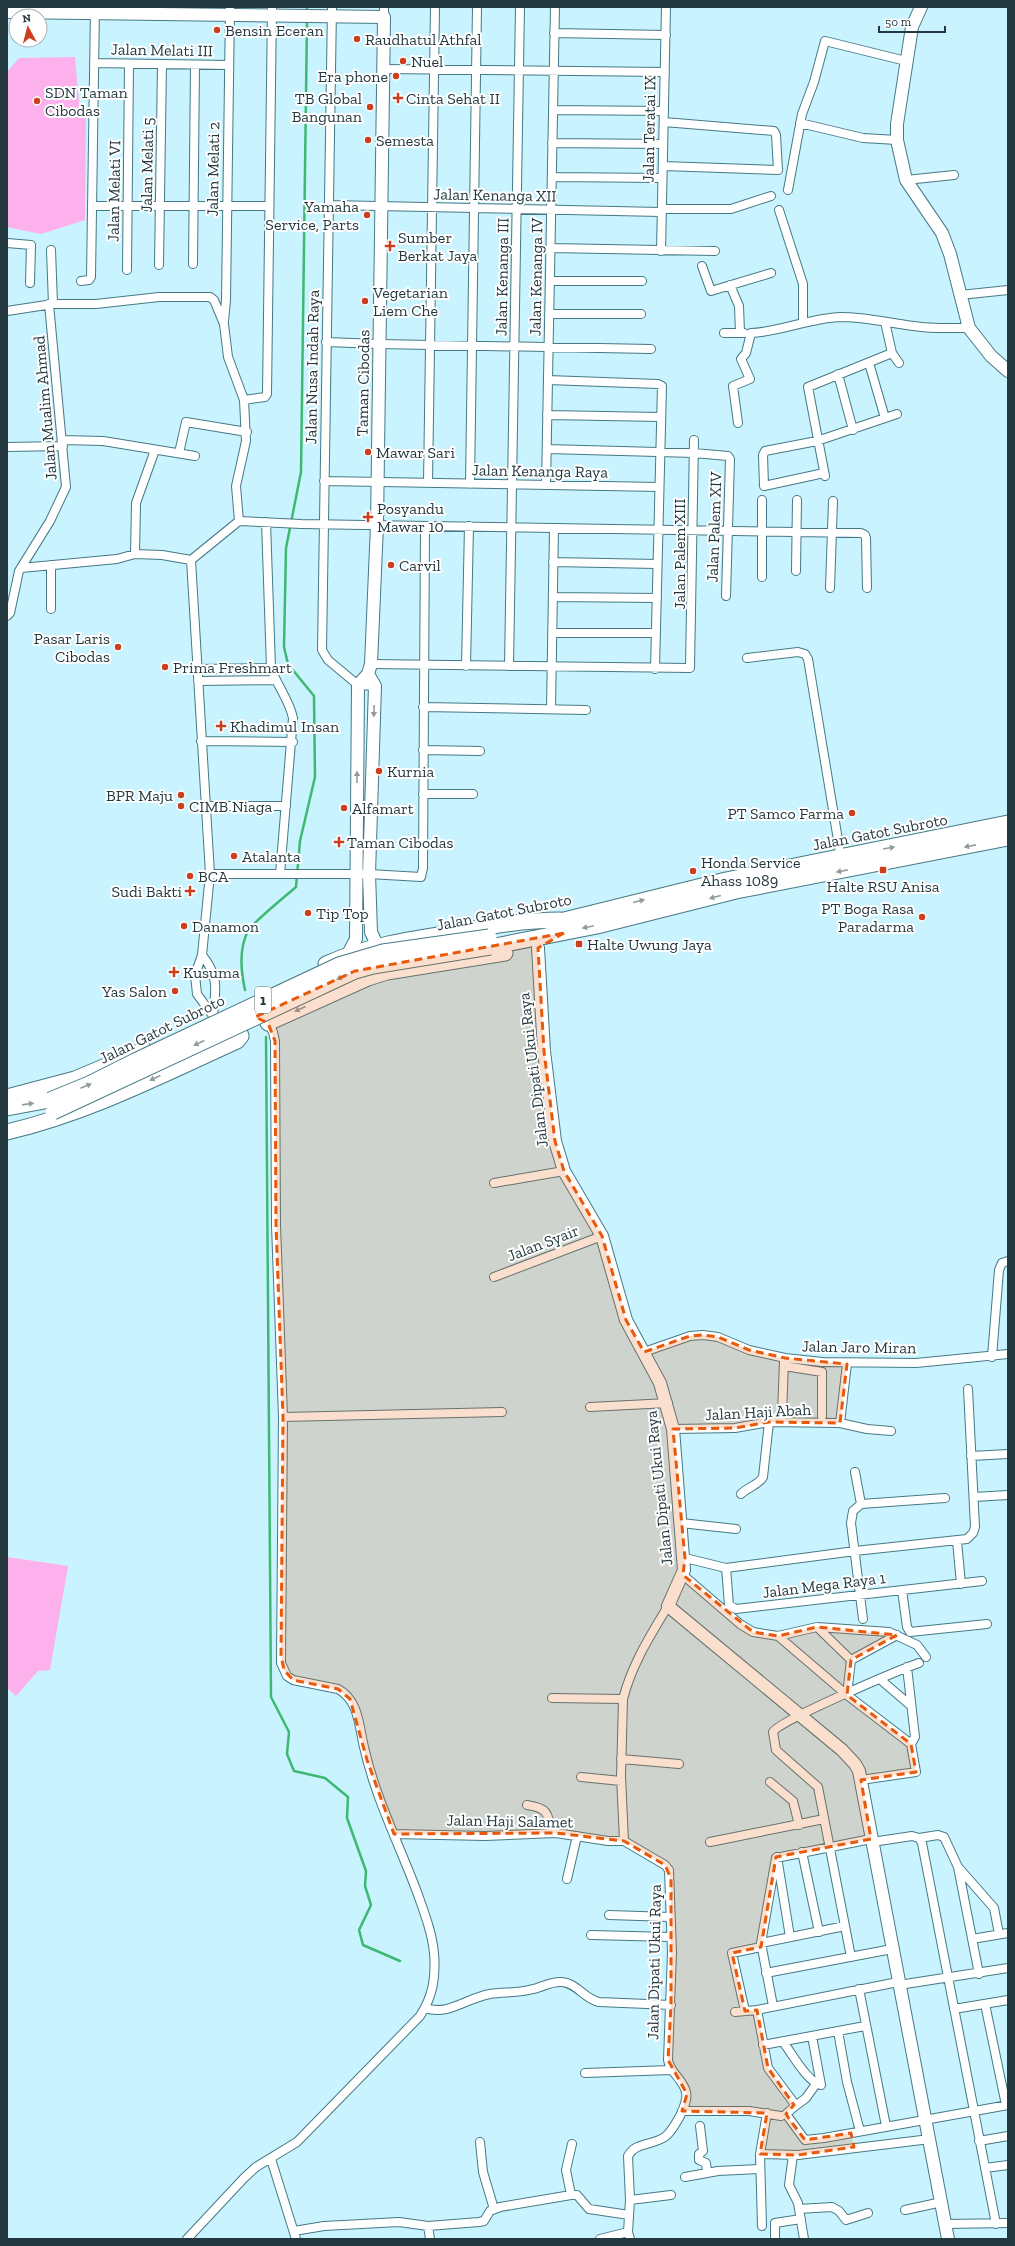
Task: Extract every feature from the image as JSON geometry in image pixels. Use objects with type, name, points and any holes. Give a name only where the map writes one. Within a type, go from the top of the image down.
[{"type":"highway","name":"Jalan Gatot Subroto","points":[[562,927],[726,880],[841,858],[1008,823]]},
{"type":"highway","name":"Jalan Gatot Subroto","points":[[7,1123],[51,1106],[355,971],[736,891],[1008,838]]},
{"type":"highway","points":[[7,1097],[74,1079],[348,954],[377,945],[532,920],[562,927]]},
{"type":"highway","points":[[268,1023],[368,978],[387,972],[538,948],[562,927]]},
{"type":"highway","points":[[254,1016],[251,1007],[261,995]]},
{"type":"highway","points":[[7,1132],[49,1122],[81,1110],[143,1084],[230,1044],[241,1038],[237,1024]]},
{"type":"highway","name":"Jalan Gatot Subroto","points":[[7,1108],[51,1106]]},
{"type":"street","points":[[428,483],[435,7]]},
{"type":"street","points":[[470,484],[477,7]]},
{"type":"street","name":"Jalan Kenanga III","points":[[509,666],[520,7]]},
{"type":"street","name":"Jalan Kenanga IV","points":[[546,485],[555,7]]},
{"type":"street","name":"Jalan Teratai IX","points":[[661,251],[666,7]]},
{"type":"street","points":[[921,7],[912,27],[897,124],[897,140],[906,180],[942,233],[950,254],[969,328],[991,356],[1008,371]]},
{"type":"street","points":[[81,281],[89,280],[91,277],[95,10]]},
{"type":"street","points":[[7,12],[95,10],[272,11],[296,18],[319,17],[332,12],[384,12]]},
{"type":"street","name":"Jalan Melati 2","points":[[224,324],[226,300],[230,11]]},
{"type":"street","points":[[244,400],[264,398],[267,395],[272,11]]},
{"type":"street","name":"Jalan Nusa Indah Raya","points":[[332,12],[322,653],[328,660],[358,685]]},
{"type":"street","name":"Taman Cibodas","points":[[370,669],[377,525],[384,12]]},
{"type":"street","points":[[554,33],[666,35]]},
{"type":"street","points":[[788,190],[800,123],[814,82],[825,41],[906,61]]},
{"type":"street","name":"Jalan Melati III","points":[[94,63],[229,65]]},
{"type":"street","name":"Jalan Melati VI","points":[[126,270],[129,64]]},
{"type":"street","name":"Jalan Melati 5","points":[[159,265],[162,64]]},
{"type":"street","points":[[193,264],[195,65]]},
{"type":"street","points":[[383,69],[665,72]]},
{"type":"street","points":[[553,110],[664,111]]},
{"type":"street","points":[[663,166],[778,170],[776,135],[774,131],[664,122]]},
{"type":"street","points":[[800,123],[863,138],[897,140]]},
{"type":"street","points":[[552,143],[663,144]]},
{"type":"street","points":[[906,180],[954,175]]},
{"type":"street","points":[[552,177],[662,178]]},
{"type":"street","name":"Jalan Kenanga XII","points":[[329,205],[551,210],[731,209],[771,196]]},
{"type":"street","points":[[92,206],[269,206]]},
{"type":"street","points":[[779,210],[803,284],[803,321]]},
{"type":"street","points":[[7,243],[31,245],[30,282]]},
{"type":"street","points":[[550,248],[715,251]]},
{"type":"street","name":"Jalan Mualim Ahmad","points":[[7,616],[10,613],[16,578],[50,521],[65,491],[66,474],[51,304],[51,250]]},
{"type":"street","points":[[702,266],[712,291],[770,273]]},
{"type":"street","points":[[550,281],[642,281]]},
{"type":"street","points":[[730,285],[738,306],[740,333]]},
{"type":"street","points":[[960,295],[1008,290]]},
{"type":"street","points":[[7,311],[51,304],[96,304],[159,297],[210,297],[214,300],[224,324],[228,357],[244,400],[247,432],[245,452],[236,486],[239,521]]},
{"type":"street","points":[[549,314],[641,314]]},
{"type":"street","points":[[724,333],[762,333],[803,321],[842,317],[869,318],[885,322],[931,328],[969,328]]},
{"type":"street","points":[[885,322],[892,353],[898,363]]},
{"type":"street","points":[[738,423],[733,386],[750,379],[741,359],[746,353],[751,333]]},
{"type":"street","points":[[326,342],[651,349]]},
{"type":"street","points":[[892,353],[808,387],[807,392],[816,423],[817,441],[824,475],[764,486],[764,452],[817,441],[897,414]]},
{"type":"street","points":[[869,363],[885,418]]},
{"type":"street","points":[[838,374],[853,430]]},
{"type":"street","points":[[348,954],[356,939],[358,685],[370,669],[424,665],[655,669],[660,417],[662,388],[659,384],[548,380]]},
{"type":"street","points":[[547,415],[660,417]]},
{"type":"street","points":[[180,453],[186,422],[247,432]]},
{"type":"street","name":"Jalan Palem XIII","points":[[655,669],[691,667],[694,440]]},
{"type":"street","points":[[7,447],[103,441],[195,456]]},
{"type":"street","name":"Jalan Palem XIV","points":[[547,449],[694,453],[726,455],[730,457],[726,596]]},
{"type":"street","points":[[135,554],[136,502],[156,450]]},
{"type":"street","name":"Jalan Kenanga Raya","points":[[324,480],[659,487]]},
{"type":"street","points":[[762,500],[762,577]]},
{"type":"street","points":[[796,571],[797,500]]},
{"type":"street","points":[[830,588],[833,501]]},
{"type":"street","points":[[21,568],[117,559],[135,554],[162,555],[191,560],[239,521],[301,524],[324,523],[861,533],[865,535],[867,588]]},
{"type":"street","points":[[266,522],[271,668],[275,680],[290,703],[293,718],[293,742],[280,874]]},
{"type":"street","points":[[210,874],[369,874],[421,877],[425,526]]},
{"type":"street","points":[[466,666],[469,526]]},
{"type":"street","points":[[551,709],[554,528]]},
{"type":"street","points":[[187,2239],[244,2178],[256,2168],[297,2142],[420,2016],[432,1994],[435,1966],[431,1937],[423,1907],[366,1760],[357,1714],[350,1699],[338,1689],[293,1680],[287,1676],[281,1663],[283,1417],[276,1225],[275,1041],[273,1032],[268,1023],[254,1016],[237,1024],[225,1026],[219,1024],[197,994],[195,975],[202,955],[210,874],[191,560]]},
{"type":"street","points":[[553,562],[657,564]]},
{"type":"street","points":[[51,565],[51,609]]},
{"type":"street","points":[[553,597],[657,598]]},
{"type":"street","points":[[552,633],[656,633]]},
{"type":"street","points":[[747,658],[798,652],[805,654],[808,659],[841,858]]},
{"type":"street","points":[[197,669],[271,668]]},
{"type":"street","points":[[370,669],[374,686],[369,874],[371,932],[377,945]]},
{"type":"street","points":[[198,681],[275,680]]},
{"type":"street","points":[[358,685],[374,686]]},
{"type":"street","points":[[424,707],[586,710]]},
{"type":"street","points":[[201,741],[293,742]]},
{"type":"street","points":[[423,750],[480,751]]},
{"type":"street","points":[[423,794],[472,794]]},
{"type":"street","points":[[206,806],[286,806]]},
{"type":"street","name":"Jalan Dipati Ukui Raya","points":[[538,948],[540,995],[555,1142],[564,1171],[602,1236],[626,1320],[660,1383],[668,1403],[673,1429],[684,1558],[683,1575],[668,1606],[639,1655],[623,1699],[621,1759],[624,1841],[665,1865],[669,1870],[671,1878],[671,2005],[668,2060],[671,2070]]},
{"type":"street","points":[[202,955],[212,967],[216,991],[214,1016]]},
{"type":"street","points":[[494,1183],[564,1171]]},
{"type":"street","name":"Jalan Syair","points":[[494,1277],[602,1236]]},
{"type":"street","points":[[992,1357],[999,1270],[1002,1263],[1008,1261]]},
{"type":"street","name":"Jalan Jaro Miran","points":[[644,1352],[690,1336],[703,1336],[718,1337],[784,1362],[847,1364],[916,1363],[992,1357],[1008,1354]]},
{"type":"street","points":[[782,1415],[784,1362],[822,1372],[822,1416]]},
{"type":"street","points":[[840,1423],[847,1364]]},
{"type":"street","points":[[684,1558],[726,1568],[855,1551],[967,1539],[973,1533],[975,1527],[970,1456],[968,1389]]},
{"type":"street","points":[[590,1407],[668,1403]]},
{"type":"street","points":[[283,1417],[502,1412]]},
{"type":"street","points":[[741,1494],[747,1488],[757,1484],[763,1477],[769,1422]]},
{"type":"street","name":"Jalan Haji Abah","points":[[673,1429],[724,1429],[769,1422],[840,1423],[867,1429],[891,1431]]},
{"type":"street","points":[[970,1456],[1008,1454]]},
{"type":"street","points":[[855,1472],[861,1504]]},
{"type":"street","points":[[974,1497],[1008,1495]]},
{"type":"street","points":[[863,1619],[851,1516],[853,1511],[861,1504],[945,1498]]},
{"type":"street","points":[[681,1522],[736,1529]]},
{"type":"street","points":[[957,1541],[961,1584]]},
{"type":"street","name":"Jalan Mega Raya 1","points":[[726,1568],[729,1605],[736,1610],[982,1581]]},
{"type":"street","points":[[683,1575],[746,1628],[760,1634],[778,1636],[817,1627],[889,1632],[917,1645],[926,1657]]},
{"type":"street","points":[[902,1590],[907,1627],[910,1632],[987,1624]]},
{"type":"street","points":[[668,1606],[850,1758],[859,1771],[892,1949],[901,1984],[948,2239]]},
{"type":"street","points":[[817,1627],[851,1660]]},
{"type":"street","points":[[851,1660],[897,1635]]},
{"type":"street","points":[[778,1636],[847,1695],[911,1744]]},
{"type":"street","points":[[847,1695],[851,1660]]},
{"type":"street","points":[[851,1957],[817,1786],[775,1747],[774,1729],[799,1716],[919,1663]]},
{"type":"street","points":[[861,1780],[916,1772],[911,1744],[915,1737],[910,1705],[907,1668]]},
{"type":"street","points":[[881,1680],[910,1705]]},
{"type":"street","points":[[552,1698],[623,1699]]},
{"type":"street","points":[[621,1759],[679,1764]]},
{"type":"street","points":[[581,1777],[621,1781]]},
{"type":"street","points":[[770,1782],[793,1801],[799,1824]]},
{"type":"street","points":[[527,1805],[544,1810],[547,1813],[551,1833]]},
{"type":"street","points":[[710,1842],[824,1819]]},
{"type":"street","name":"Jalan Haji Salamet","points":[[394,1834],[485,1836],[551,1833],[608,1841],[624,1841]]},
{"type":"street","points":[[776,1860],[802,1852],[872,1841],[912,1836],[919,1838],[938,1835],[944,1837],[958,1867],[979,1974]]},
{"type":"street","points":[[566,1879],[577,1836]]},
{"type":"street","points":[[919,1838],[922,1842],[996,2224]]},
{"type":"street","points":[[802,1852],[819,1932]]},
{"type":"street","points":[[776,1860],[790,1937]]},
{"type":"street","points":[[773,2006],[761,1945],[776,1860]]},
{"type":"street","points":[[958,1867],[994,1908],[1004,1934],[972,1939]]},
{"type":"street","points":[[609,1915],[670,1917]]},
{"type":"street","points":[[745,2011],[732,1953],[790,1937],[845,1926]]},
{"type":"street","points":[[591,1935],[671,1937]]},
{"type":"street","points":[[766,1973],[892,1949]]},
{"type":"street","points":[[735,2012],[757,2010],[859,1989],[979,1974],[1008,1968]]},
{"type":"street","points":[[425,2008],[434,2011],[444,2011],[489,1994],[526,1991],[549,1983],[562,1982],[571,1984],[590,2000],[600,2002],[671,2005]]},
{"type":"street","points":[[859,1989],[865,2026],[886,2126]]},
{"type":"street","points":[[954,2009],[1008,2000]]},
{"type":"street","points":[[812,2036],[818,2084],[806,2098],[786,2114],[805,2140],[1007,2105],[985,2004]]},
{"type":"street","points":[[757,2010],[768,2068],[794,2103],[794,2107]]},
{"type":"street","points":[[763,2045],[865,2026]]},
{"type":"street","points":[[838,2031],[855,2132],[854,2147]]},
{"type":"street","points":[[783,2042],[808,2077],[818,2084]]},
{"type":"street","points":[[585,2073],[671,2070],[683,2084],[686,2094],[682,2110],[674,2127],[665,2137],[636,2147],[628,2156],[630,2200],[629,2236],[600,2239]]},
{"type":"street","points":[[682,2110],[749,2111],[781,2116]]},
{"type":"street","points":[[762,2226],[759,2169],[767,2113]]},
{"type":"street","points":[[700,2126],[703,2151],[699,2153],[699,2160],[706,2163],[707,2172]]},
{"type":"street","points":[[979,2141],[1008,2136]]},
{"type":"street","points":[[760,2154],[793,2155],[930,2139]]},
{"type":"street","points":[[480,2142],[483,2172],[494,2209]]},
{"type":"street","points":[[571,2194],[566,2170],[572,2144]]},
{"type":"street","points":[[793,2155],[789,2185],[799,2209],[804,2239]]},
{"type":"street","points":[[271,2159],[295,2235],[324,2226],[399,2222],[428,2226],[482,2222],[494,2209],[532,2200],[571,2194],[577,2195],[589,2209],[629,2215]]},
{"type":"street","points":[[985,2168],[1008,2165]]},
{"type":"street","points":[[685,2178],[707,2172],[759,2169]]},
{"type":"street","points":[[630,2200],[671,2195]]},
{"type":"street","points":[[905,2210],[942,2202]]},
{"type":"street","points":[[799,2209],[832,2208],[839,2211],[846,2220],[868,2213]]},
{"type":"street","points":[[774,2239],[775,2223],[801,2219]]},
{"type":"street","points":[[946,2224],[1008,2223]]},
{"type":"street","points":[[428,2226],[430,2239]]},
{"type":"highlighted area","points":[[564,933],[538,948],[544,1051],[555,1141],[564,1171],[602,1236],[626,1320],[644,1352],[690,1336],[703,1335],[718,1337],[749,1350],[785,1358],[847,1364],[840,1423],[769,1422],[735,1428],[673,1429],[685,1558],[683,1575],[753,1632],[778,1636],[817,1627],[897,1635],[851,1660],[847,1695],[911,1744],[916,1772],[861,1780],[871,1839],[776,1857],[761,1947],[732,1953],[745,2011],[757,2010],[768,2068],[794,2105],[786,2114],[805,2140],[851,2133],[854,2147],[798,2155],[760,2154],[767,2113],[682,2111],[687,2094],[668,2060],[671,2005],[671,1879],[665,1865],[624,1841],[556,1833],[394,1834],[367,1760],[350,1699],[338,1689],[293,1680],[284,1670],[281,1655],[283,1417],[276,1225],[275,1041],[268,1023],[255,1017],[355,971]]},
{"type":"shaded area","points":[[75,57],[79,103],[86,112],[85,220],[41,234],[7,227],[7,72],[19,58]]},
{"type":"shaded area","points":[[7,1557],[68,1566],[50,1670],[38,1671],[16,1696],[7,1688]]},
{"type":"waterway","points":[[307,7],[307,13]]},
{"type":"waterway","points":[[245,990],[242,952],[248,931],[262,916],[296,887],[300,841],[315,777],[314,696],[288,664],[284,647],[286,548],[301,472],[307,20]]},
{"type":"waterway","points":[[266,1037],[271,1697],[289,1732],[287,1754],[294,1771],[325,1778],[348,1797],[347,1818],[366,1871],[365,1886],[371,1905],[359,1930],[363,1945],[400,1961]]},
{"type":"place","name":"Bensin Eceran","points":[[217,30]]},
{"type":"place","name":"Raudhatul Athfal","points":[[357,39]]},
{"type":"place","name":"Nuel","points":[[403,61]]},
{"type":"place","name":"Era phone","points":[[396,76]]},
{"type":"place","name":"Cinta Sehat II","points":[[398,98]]},
{"type":"place","name":"SDN Taman Cibodas","points":[[37,101]]},
{"type":"place","name":"TB Global Bangunan","points":[[370,107]]},
{"type":"place","name":"Semesta","points":[[368,140]]},
{"type":"place","name":"Yamaha Service, Parts","points":[[367,215]]},
{"type":"place","name":"Sumber Berkat Jaya","points":[[390,246]]},
{"type":"place","name":"Vegetarian Liem Che","points":[[365,301]]},
{"type":"place","name":"Mawar Sari","points":[[368,452]]},
{"type":"place","name":"Posyandu Mawar 10","points":[[368,517]]},
{"type":"place","name":"Carvil","points":[[391,565]]},
{"type":"place","name":"Pasar Laris Cibodas","points":[[118,647]]},
{"type":"place","name":"Prima Freshmart","points":[[165,667]]},
{"type":"place","name":"Khadimul Insan","points":[[221,726]]},
{"type":"place","name":"Kurnia","points":[[379,771]]},
{"type":"place","name":"BPR Maju","points":[[181,795]]},
{"type":"place","name":"CIMB Niaga","points":[[181,806]]},
{"type":"place","name":"Alfamart","points":[[344,808]]},
{"type":"place","name":"PT Samco Farma","points":[[852,813]]},
{"type":"place","name":"Taman Cibodas","points":[[339,842]]},
{"type":"place","name":"Atalanta","points":[[234,856]]},
{"type":"place","name":"Halte RSU Anisa","points":[[883,870]]},
{"type":"place","name":"Honda Service Ahass 1089","points":[[693,871]]},
{"type":"place","name":"BCA","points":[[190,876]]},
{"type":"place","name":"Sudi Bakti","points":[[190,891]]},
{"type":"place","name":"Tip Top","points":[[308,913]]},
{"type":"place","name":"PT Boga Rasa Paradarma","points":[[922,917]]},
{"type":"place","name":"Danamon","points":[[184,926]]},
{"type":"place","name":"Halte Uwung Jaya","points":[[579,944]]},
{"type":"place","name":"Kusuma","points":[[174,972]]},
{"type":"place","name":"Yas Salon","points":[[175,991]]}]
